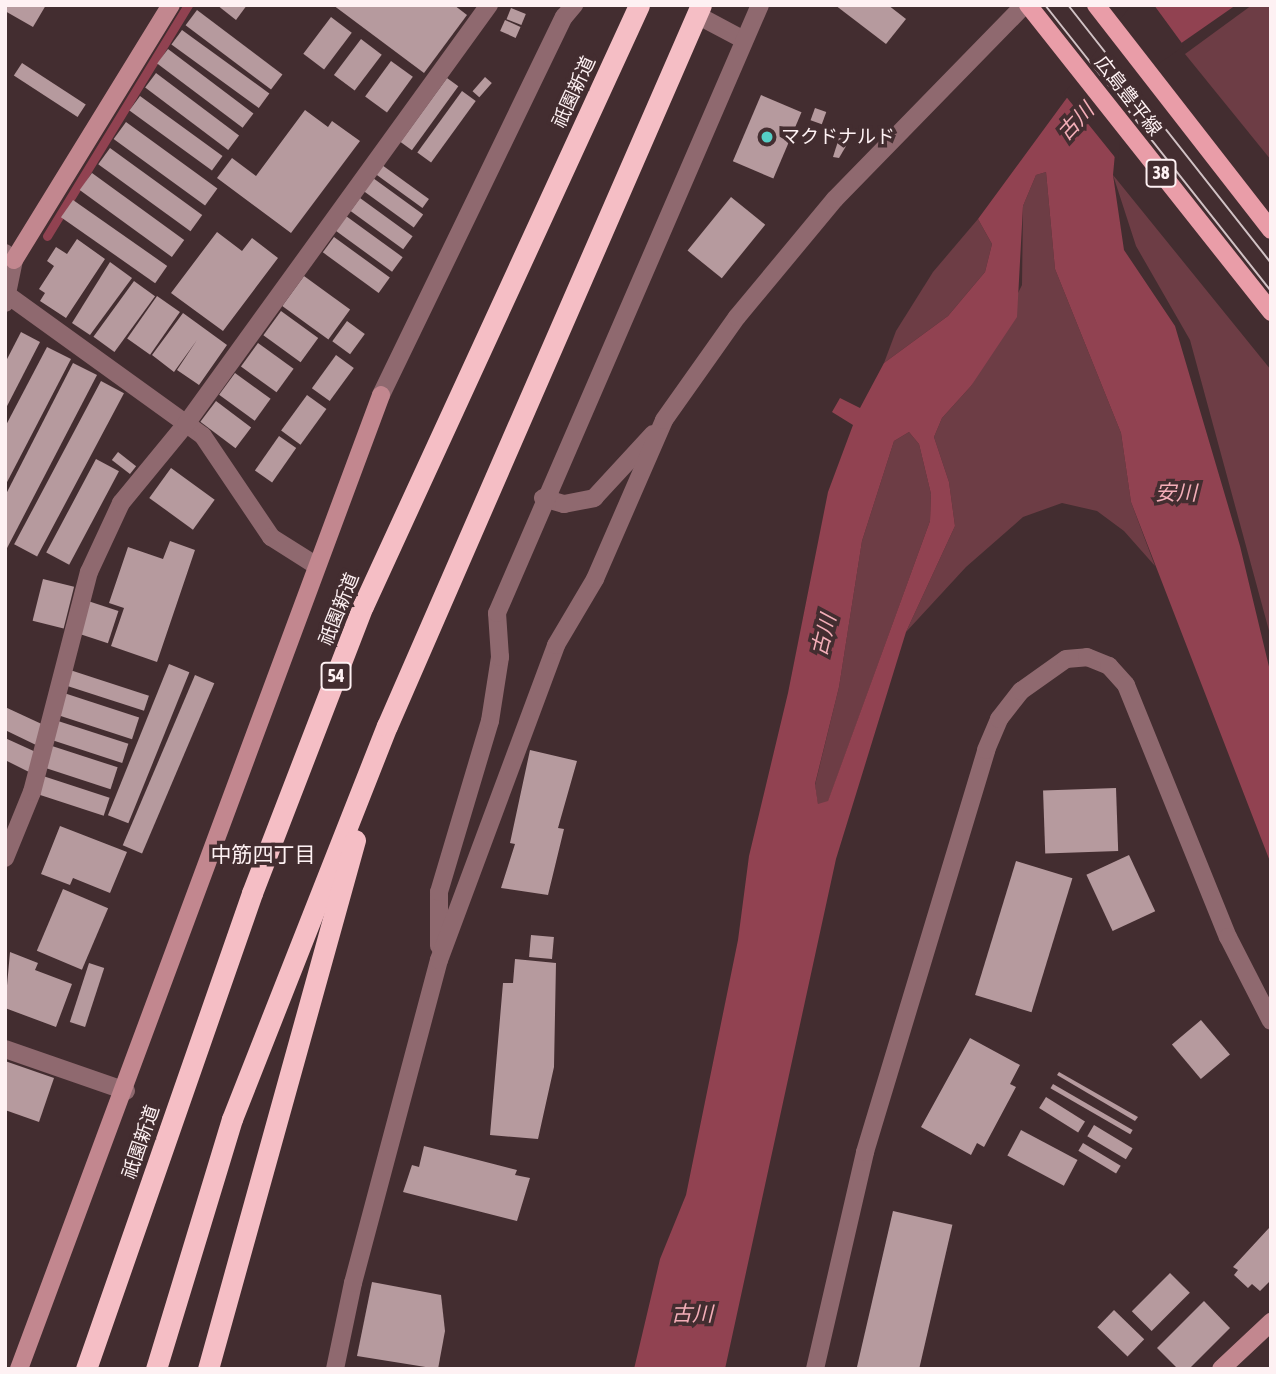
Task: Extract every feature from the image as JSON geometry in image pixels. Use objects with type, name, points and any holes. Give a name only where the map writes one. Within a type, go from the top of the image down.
[{"type":"highway","name":"祇園新道","points":[[86,1369],[252,893],[363,606],[639,5]]},
{"type":"highway","points":[[156,1369],[232,1119],[387,726],[699,10]]},
{"type":"highway","points":[[208,1369],[387,726]]},
{"type":"main road","name":"広島豊平線","points":[[1026,5],[1271,312]]},
{"type":"main road","name":"広島豊平線","points":[[1096,5],[1271,230]]},
{"type":"street","points":[[171,5],[10,256],[7,300],[203,436],[271,537],[317,566]]},
{"type":"street","points":[[5,858],[32,792],[89,572],[121,503],[186,424],[489,5]]},
{"type":"street","points":[[19,1369],[126,1091],[381,395],[564,17],[574,5]]},
{"type":"street","points":[[439,960],[439,892],[489,721],[500,657],[497,613],[543,498],[760,5]]},
{"type":"street","points":[[543,498],[564,504],[594,498],[662,424],[737,317],[835,199],[1026,5]]},
{"type":"street","points":[[699,10],[744,40]]},
{"type":"street","points":[[335,1369],[353,1283],[439,960],[556,645],[595,579],[662,424]]},
{"type":"street","points":[[815,1369],[865,1152],[986,750],[999,719],[1021,691],[1066,659],[1087,657],[1110,666],[1126,685],[1227,937],[1271,1021]]},
{"type":"street","points":[[5,1048],[126,1091]]},
{"type":"street","points":[[1221,1369],[1271,1322]]},
{"type":"shaded area","points":[[1252,5],[1271,5],[1271,160],[1185,54]]},
{"type":"shaded area","points":[[1046,172],[1055,269],[1121,433],[1131,502],[1155,566],[1124,531],[1097,511],[1062,503],[1023,517],[966,567],[906,632],[955,526],[949,482],[934,437],[942,418],[971,386],[1022,285],[1023,206],[1036,175]]},
{"type":"shaded area","points":[[1113,175],[1271,370],[1271,638],[1190,340],[1136,246]]},
{"type":"shaded area","points":[[978,219],[992,244],[985,272],[948,316],[884,363],[896,331],[933,272]]},
{"type":"shaded area","points":[[909,432],[919,444],[931,494],[930,521],[828,802],[818,805],[815,785],[839,687],[862,541],[894,441]]},
{"type":"water","name":"古川","points":[[1135,5],[1236,5],[1144,69],[1119,110],[1113,175],[1124,250],[1175,326],[1240,546],[1271,675],[1271,864],[1131,502],[1121,433],[1055,269],[1046,172],[1036,175],[1023,206],[1017,317],[971,386],[942,418],[934,437],[949,482],[955,526],[906,632],[836,859],[725,1369],[634,1369],[660,1259],[686,1195],[738,940],[749,856],[788,693],[828,492],[853,425],[832,412],[840,398],[860,408],[884,363],[948,316],[985,272],[992,244],[978,219]],"holes":[[[909,432],[919,444],[931,494],[930,521],[828,801],[818,804],[815,784],[839,687],[862,541],[894,441]]]},
{"type":"pier","points":[[1131,5],[1154,5],[1184,46],[1147,72],[1123,111],[1118,161],[1064,94]]},
{"type":"building","points":[[5,5],[46,5],[33,27],[5,11]]},
{"type":"building","points":[[217,5],[247,5],[236,20]]},
{"type":"building","points":[[333,5],[454,5],[467,15],[424,73]]},
{"type":"building","points":[[835,5],[888,5],[906,19],[886,44]]},
{"type":"building","points":[[511,8],[526,14],[521,25],[507,19]]},
{"type":"building","points":[[197,10],[282,74],[271,90],[186,25]]},
{"type":"building","points":[[331,17],[352,33],[324,69],[303,54]]},
{"type":"building","points":[[505,20],[521,27],[516,38],[500,31]]},
{"type":"building","points":[[182,30],[269,93],[259,108],[171,45]]},
{"type":"building","points":[[361,39],[382,55],[355,91],[334,75]]},
{"type":"building","points":[[168,49],[253,113],[243,128],[157,63]]},
{"type":"building","points":[[391,61],[413,77],[387,112],[365,97]]},
{"type":"building","points":[[22,63],[86,104],[78,117],[14,76]]},
{"type":"building","points":[[156,73],[239,136],[228,150],[145,87]]},
{"type":"building","points":[[485,77],[492,83],[479,97],[473,91]]},
{"type":"building","points":[[447,78],[458,86],[412,150],[401,142]]},
{"type":"building","points":[[462,91],[476,101],[431,162],[417,152]]},
{"type":"building","points":[[761,95],[802,112],[773,178],[733,161]]},
{"type":"building","points":[[140,96],[223,156],[212,171],[129,111]]},
{"type":"building","points":[[815,108],[826,112],[822,124],[811,120]]},
{"type":"building","points":[[305,110],[328,127],[332,121],[360,141],[291,233],[217,178],[232,158],[256,176]]},
{"type":"building","points":[[126,122],[217,188],[205,205],[114,139]]},
{"type":"building","points":[[839,138],[849,141],[839,158],[833,157]]},
{"type":"building","points":[[110,148],[202,215],[190,231],[98,164]]},
{"type":"building","points":[[382,165],[429,199],[422,208],[376,174]]},
{"type":"building","points":[[92,173],[184,240],[172,257],[80,190]]},
{"type":"building","points":[[373,178],[423,214],[414,227],[364,191]]},
{"type":"building","points":[[731,197],[765,225],[722,278],[688,251]]},
{"type":"building","points":[[360,198],[413,236],[403,249],[351,211]]},
{"type":"building","points":[[73,200],[167,266],[155,283],[61,217]]},
{"type":"building","points":[[346,216],[403,257],[392,272],[335,231]]},
{"type":"building","points":[[217,232],[242,251],[252,238],[278,258],[223,331],[171,293]]},
{"type":"building","points":[[334,237],[390,278],[379,293],[323,252]]},
{"type":"building","points":[[77,239],[105,259],[66,318],[40,301],[45,293],[39,289],[54,266],[47,261],[56,247],[67,254]]},
{"type":"building","points":[[110,262],[132,278],[90,335],[72,323]]},
{"type":"building","points":[[304,276],[350,310],[328,339],[282,306]]},
{"type":"building","points":[[134,281],[155,296],[114,352],[93,337]]},
{"type":"building","points":[[157,296],[180,312],[150,355],[127,339]]},
{"type":"building","points":[[281,311],[318,338],[301,362],[263,335]]},
{"type":"building","points":[[183,313],[227,345],[199,385],[177,370],[197,340],[174,372],[152,355]]},
{"type":"building","points":[[347,321],[365,334],[350,354],[332,341]]},
{"type":"building","points":[[21,332],[40,342],[5,410],[5,363]]},
{"type":"building","points":[[258,343],[294,369],[277,392],[241,366]]},
{"type":"building","points":[[47,347],[71,359],[5,486],[5,427]]},
{"type":"building","points":[[336,355],[354,368],[330,401],[312,388]]},
{"type":"building","points":[[73,363],[97,375],[5,552],[5,496]]},
{"type":"building","points":[[235,373],[271,399],[255,421],[219,395]]},
{"type":"building","points":[[101,381],[124,393],[37,557],[14,544]]},
{"type":"building","points":[[307,395],[326,409],[301,445],[281,431]]},
{"type":"building","points":[[216,401],[251,427],[235,448],[200,422]]},
{"type":"building","points":[[279,436],[296,448],[272,482],[255,470]]},
{"type":"building","points":[[118,452],[136,466],[130,474],[112,460]]},
{"type":"building","points":[[96,459],[119,471],[69,565],[46,553]]},
{"type":"building","points":[[171,468],[215,500],[193,530],[149,498]]},
{"type":"building","points":[[170,541],[195,550],[157,662],[111,646],[124,608],[109,603],[128,547],[163,559]]},
{"type":"building","points":[[43,579],[74,587],[64,628],[33,621]]},
{"type":"building","points":[[88,601],[118,611],[108,643],[77,633]]},
{"type":"building","points":[[169,664],[189,672],[128,823],[108,815]]},
{"type":"building","points":[[70,670],[149,696],[144,711],[65,685]]},
{"type":"building","points":[[195,675],[214,683],[142,853],[123,845]]},
{"type":"building","points":[[64,693],[139,717],[132,739],[57,715]]},
{"type":"building","points":[[5,707],[46,726],[36,745],[5,730]]},
{"type":"building","points":[[58,721],[128,744],[122,763],[52,740]]},
{"type":"building","points":[[5,738],[38,753],[29,772],[5,760]]},
{"type":"building","points":[[52,746],[118,767],[111,789],[45,768]]},
{"type":"building","points":[[530,750],[577,761],[558,828],[564,829],[548,895],[501,888],[515,844],[510,843]]},
{"type":"building","points":[[43,776],[110,798],[104,816],[37,794]]},
{"type":"building","points":[[1116,788],[1118,851],[1045,854],[1043,791]]},
{"type":"building","points":[[60,826],[127,852],[110,893],[73,878],[70,885],[41,874]]},
{"type":"building","points":[[1129,855],[1155,911],[1113,931],[1086,875]]},
{"type":"building","points":[[1016,861],[1072,878],[1031,1012],[975,995]]},
{"type":"building","points":[[63,889],[108,908],[82,970],[37,951]]},
{"type":"building","points":[[531,935],[554,937],[552,959],[529,957]]},
{"type":"building","points":[[10,952],[38,963],[35,970],[72,984],[56,1027],[5,1008]]},
{"type":"building","points":[[515,959],[556,963],[554,1067],[538,1139],[490,1135],[503,983],[513,983]]},
{"type":"building","points":[[89,963],[104,968],[85,1027],[70,1022]]},
{"type":"building","points":[[1201,1020],[1230,1054],[1201,1079],[1172,1044]]},
{"type":"building","points":[[970,1038],[1020,1065],[1010,1084],[1016,1087],[984,1147],[977,1143],[971,1155],[921,1127]]},
{"type":"building","points":[[5,1061],[54,1078],[39,1122],[5,1110]]},
{"type":"building","points":[[1059,1072],[1138,1117],[1135,1121],[1057,1075]]},
{"type":"building","points":[[1053,1084],[1133,1130],[1130,1134],[1050,1088]]},
{"type":"building","points":[[1046,1097],[1085,1121],[1078,1132],[1039,1108]]},
{"type":"building","points":[[1094,1125],[1133,1148],[1126,1159],[1087,1136]]},
{"type":"building","points":[[1021,1130],[1078,1160],[1064,1186],[1007,1156]]},
{"type":"building","points":[[1083,1143],[1121,1166],[1116,1173],[1078,1151]]},
{"type":"building","points":[[424,1146],[517,1170],[515,1175],[530,1178],[517,1221],[403,1192],[412,1165],[419,1167]]},
{"type":"building","points":[[893,1211],[952,1225],[919,1369],[857,1369]]},
{"type":"building","points":[[1269,1228],[1271,1280],[1260,1291],[1252,1284],[1248,1288],[1234,1275],[1238,1270],[1233,1267]]},
{"type":"building","points":[[1170,1273],[1190,1293],[1152,1331],[1132,1311]]},
{"type":"building","points":[[372,1282],[441,1295],[445,1331],[438,1369],[357,1356]]},
{"type":"building","points":[[1204,1301],[1230,1328],[1189,1369],[1178,1369],[1157,1348]]},
{"type":"building","points":[[1114,1310],[1144,1339],[1128,1356],[1097,1327]]},
{"type":"waterway","points":[[47,236],[188,5]]},
{"type":"tram line","points":[[1045,5],[1271,291]]},
{"type":"tram line","points":[[1068,5],[1271,263]]},
{"type":"place","name":"マクドナルド","points":[[767,137]]},
{"type":"district","name":"中筋四丁目","points":[[263,854]]},
{"type":"water label","name":"安川","points":[[1176,492]]}]
